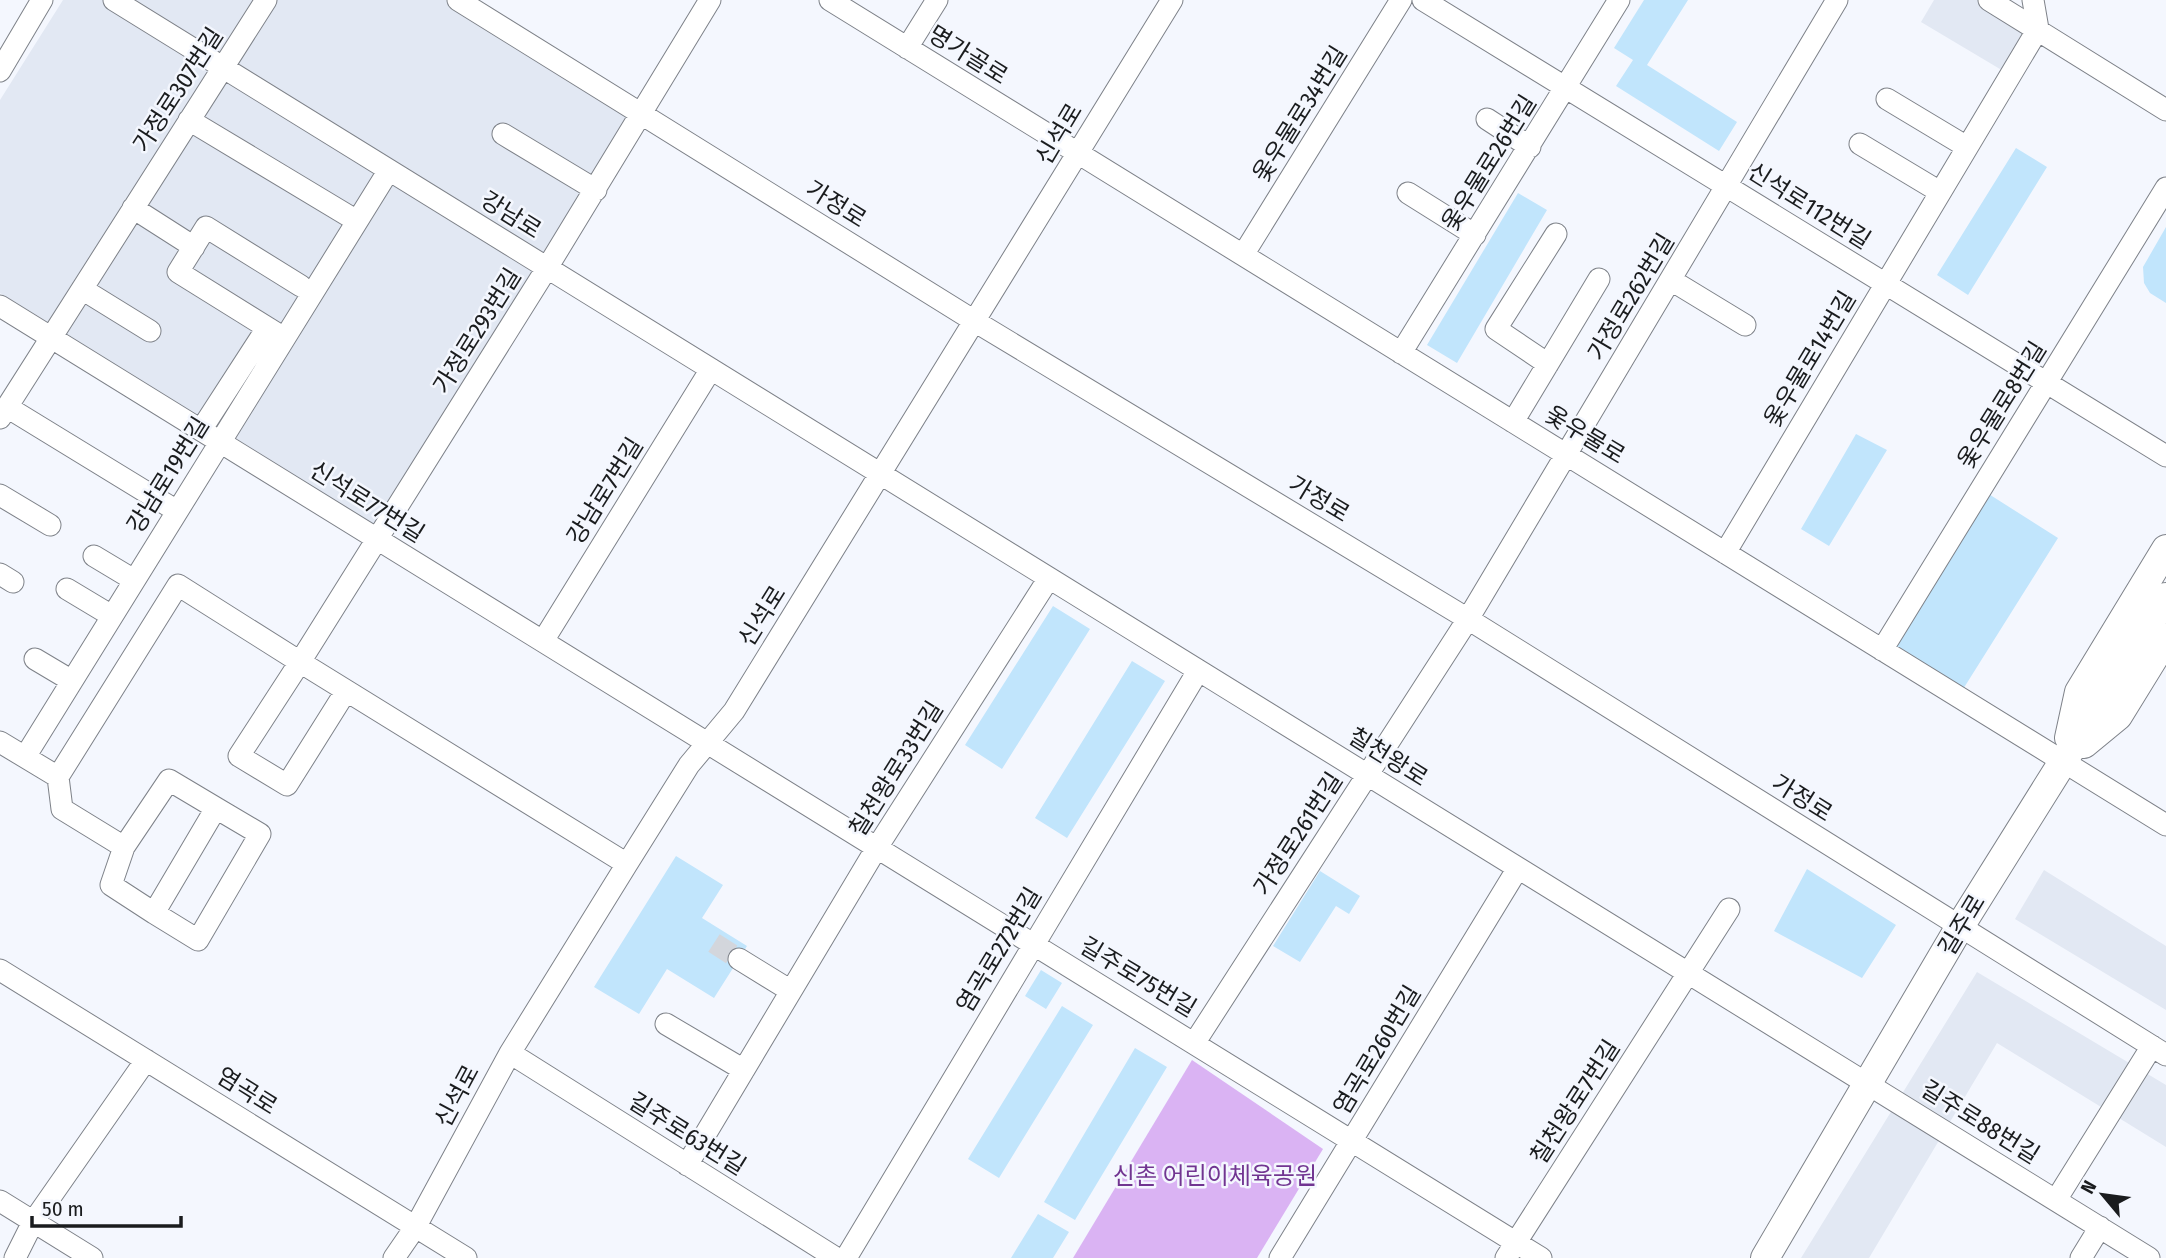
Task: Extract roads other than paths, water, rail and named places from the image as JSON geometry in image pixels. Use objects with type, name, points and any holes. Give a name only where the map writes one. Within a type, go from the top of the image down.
[{"type":"main road","points":[[2064,762],[2079,692],[2166,549]]},
{"type":"main road","name":"길주로","points":[[1765,1258],[1959,928],[2166,597]]},
{"type":"main road","points":[[2064,762],[2118,716],[2166,639]]},
{"type":"street","points":[[0,71],[42,0]]},
{"type":"street","name":"강남로","points":[[114,0],[880,474]]},
{"type":"street","name":"가정로307번길","points":[[177,511],[3,413],[267,0]]},
{"type":"street","name":"가정로","points":[[458,0],[976,322],[1468,619],[1959,928],[2159,1050],[2056,1200]]},
{"type":"street","name":"가정로293번길","points":[[346,691],[287,785],[239,756],[379,540],[710,0]]},
{"type":"street","name":"명가골로","points":[[830,0],[1078,153]]},
{"type":"street","points":[[907,48],[937,0]]},
{"type":"street","name":"신석로","points":[[394,1258],[416,1227],[510,1053],[706,742],[734,711],[1172,0]]},
{"type":"street","name":"옻우물로34번길","points":[[1243,255],[1401,0]]},
{"type":"street","name":"신석로112번길","points":[[1423,0],[2166,456]]},
{"type":"street","name":"옻우물로26번길","points":[[1401,353],[1619,0]]},
{"type":"street","name":"가정로262번길","points":[[1468,619],[1837,0]]},
{"type":"street","points":[[1989,0],[2166,110]]},
{"type":"street","points":[[2034,0],[2038,29]]},
{"type":"street","name":"옻우물로14번길","points":[[1725,553],[2038,29]]},
{"type":"street","points":[[1887,99],[1967,148]]},
{"type":"street","points":[[1487,118],[1530,147]]},
{"type":"street","points":[[190,120],[357,221]]},
{"type":"street","points":[[503,134],[596,190]]},
{"type":"street","points":[[1860,144],[1940,191]]},
{"type":"street","name":"옻우물로","points":[[1078,153],[2166,825]]},
{"type":"street","name":"강남로19번길","points":[[25,757],[220,442],[275,333],[357,221],[389,170]]},
{"type":"street","name":"옻우물로8번길","points":[[1882,649],[2166,188]]},
{"type":"street","points":[[1408,193],[1475,235]]},
{"type":"street","points":[[133,208],[194,247]]},
{"type":"street","points":[[201,430],[275,333],[178,272],[206,227],[301,286]]},
{"type":"street","points":[[1548,364],[1496,329],[1556,234]]},
{"type":"street","points":[[1513,422],[1599,279]]},
{"type":"street","points":[[1671,280],[1745,325]]},
{"type":"street","points":[[82,289],[150,331]]},
{"type":"street","name":"신석로77번길","points":[[0,306],[706,742]]},
{"type":"street","name":"강남로7번길","points":[[542,641],[711,369]]},
{"type":"street","name":"칠천왕로","points":[[880,474],[1869,1084]]},
{"type":"street","points":[[0,495],[50,525]]},
{"type":"street","points":[[94,556],[134,580]]},
{"type":"street","name":"칠천왕로33번길","points":[[687,1165],[876,849],[1049,578]]},
{"type":"street","points":[[124,846],[62,809],[58,777],[178,585],[627,864]]},
{"type":"street","points":[[67,589],[112,616]]},
{"type":"street","name":"가정로261번길","points":[[1195,1042],[1468,619]]},
{"type":"street","points":[[36,659],[72,681]]},
{"type":"street","name":"염곡로272번길","points":[[845,1258],[1198,671]]},
{"type":"street","points":[[0,741],[58,777]]},
{"type":"street","name":"길주로75번길","points":[[706,742],[1352,1141],[1511,1250],[1541,1258]]},
{"type":"street","points":[[169,780],[216,808],[260,834],[198,940],[111,885],[124,846],[169,780]]},
{"type":"street","points":[[154,913],[216,808]]},
{"type":"street","name":"염곡로260번길","points":[[1280,1258],[1518,868]]},
{"type":"street","name":"칠천왕로7번길","points":[[1511,1250],[1729,909]]},
{"type":"street","points":[[739,959],[791,991]]},
{"type":"street","name":"염곡로","points":[[0,970],[467,1258]]},
{"type":"street","points":[[666,1024],[744,1070]]},
{"type":"street","name":"길주로63번길","points":[[510,1053],[836,1258]]},
{"type":"street","points":[[15,1258],[33,1222],[146,1059]]},
{"type":"street","name":"길주로88번길","points":[[1869,1084],[2149,1258]]},
{"type":"street","points":[[0,1201],[92,1258]]},
{"type":"street","points":[[2081,1258],[2100,1227]]},
{"type":"tunnel","points":[[714,943],[739,959]]},
{"type":"park label","name":"신촌 어린이체육공원","points":[[1215,1176]]}]
